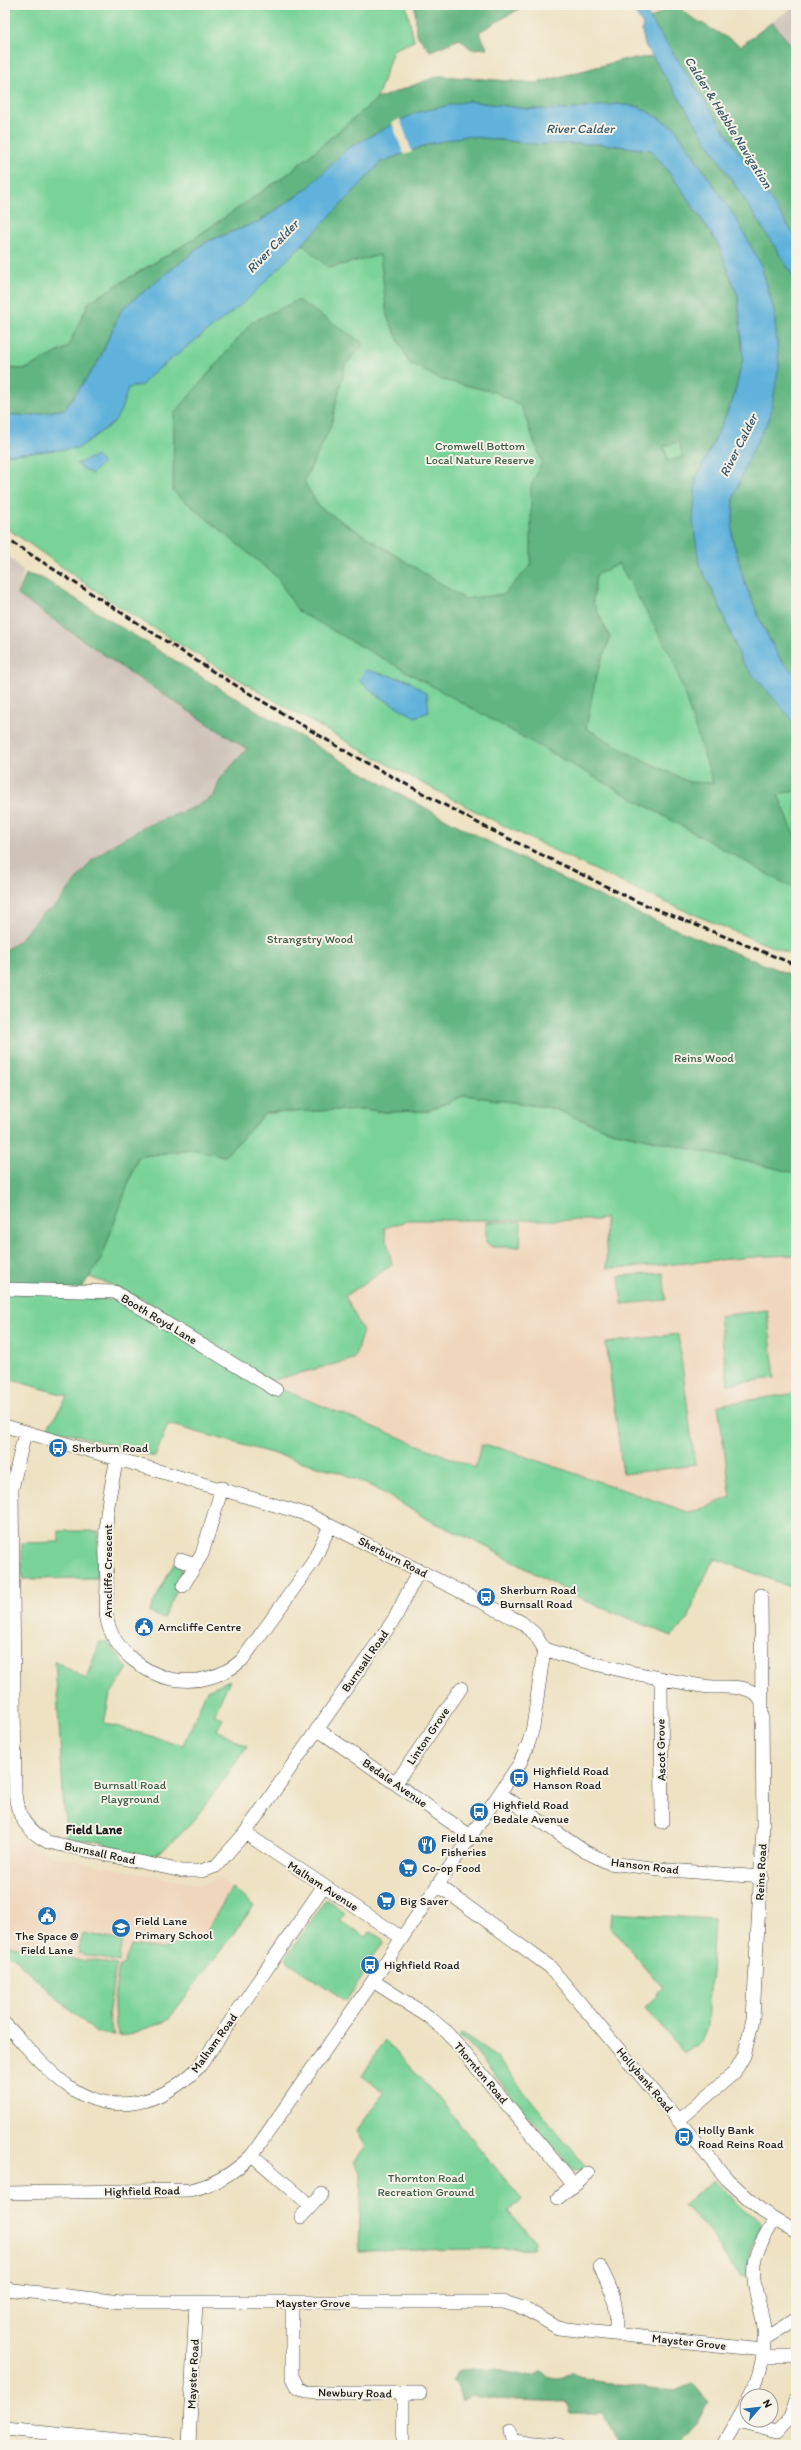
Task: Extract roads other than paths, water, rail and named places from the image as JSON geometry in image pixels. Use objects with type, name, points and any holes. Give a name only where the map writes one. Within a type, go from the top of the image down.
[{"type":"street","name":"Booth Royd Lane","points":[[5,1289],[114,1292],[276,1390]]},
{"type":"street","name":"Sherburn Road","points":[[5,1426],[289,1508],[330,1526],[521,1622],[536,1634],[544,1649]]},
{"type":"street","name":"Burnsall Road","points":[[25,1432],[12,1489],[13,1744],[17,1808],[23,1821],[34,1835],[48,1842],[182,1871],[201,1871],[216,1866],[245,1833],[395,1618],[419,1570]]},
{"type":"street","name":"Arncliffe Crescent","points":[[117,1458],[108,1507],[108,1624],[118,1645],[130,1658],[141,1666],[164,1677],[188,1680],[208,1678],[226,1672],[239,1663],[313,1562],[330,1526]]},
{"type":"street","points":[[183,1586],[202,1554],[222,1488]]},
{"type":"street","points":[[180,1560],[196,1565]]},
{"type":"street","name":"Reins Road","points":[[679,2120],[728,2079],[744,2056],[753,2019],[762,1877],[761,1595]]},
{"type":"street","points":[[544,1649],[593,1665],[702,1686],[749,1689],[757,1694],[762,1703]]},
{"type":"street","name":"Highfield Road","points":[[5,2193],[190,2190],[208,2185],[225,2177],[252,2155],[373,1981],[520,1763],[529,1742],[544,1649]]},
{"type":"street","name":"Ascot Grove","points":[[661,1678],[662,1822]]},
{"type":"street","name":"Linton Grove","points":[[396,1783],[460,1688]]},
{"type":"street","name":"Bedale Avenue","points":[[317,1729],[472,1836]]},
{"type":"street","name":"Hanson Road","points":[[500,1794],[584,1851],[609,1863],[669,1870],[762,1877]]},
{"type":"street","name":"Malham Avenue","points":[[245,1833],[323,1887],[402,1938]]},
{"type":"street","name":"Hollybank Road","points":[[438,1885],[550,1967],[727,2179],[749,2201],[774,2220],[796,2232]]},
{"type":"street","name":"Malham Road","points":[[5,2024],[61,2080],[80,2094],[114,2103],[138,2103],[152,2100],[176,2087],[199,2067],[323,1887]]},
{"type":"street","name":"Thornton Road","points":[[373,1981],[429,2016],[448,2033],[573,2184]]},
{"type":"street","points":[[252,2155],[311,2206]]},
{"type":"street","points":[[558,2198],[588,2173]]},
{"type":"street","points":[[301,2217],[322,2194]]},
{"type":"street","points":[[752,2388],[763,2349],[763,2320],[754,2283],[754,2265],[757,2251],[774,2220]]},
{"type":"street","points":[[600,2267],[614,2294],[617,2312],[614,2334]]},
{"type":"street","name":"Mayster Grove","points":[[5,2289],[121,2302],[504,2302],[526,2308],[558,2328],[763,2349]]},
{"type":"street","name":"Mayster Road","points":[[189,2445],[196,2302]]},
{"type":"street","name":"Newbury Road","points":[[292,2303],[292,2376],[298,2388],[306,2392],[324,2394],[420,2393]]},
{"type":"street","points":[[763,2349],[796,2319]]},
{"type":"street","points":[[763,2349],[796,2357]]},
{"type":"street","name":"Newbury Road","points":[[403,2393],[403,2442]]},
{"type":"street","points":[[723,2445],[738,2421],[778,2431],[790,2418],[796,2400]]},
{"type":"street","points":[[5,2429],[171,2445]]},
{"type":"street","points":[[510,2431],[512,2441],[559,2445]]},
{"type":"water","points":[[630,5],[641,5],[796,238],[796,280],[645,45],[642,31],[643,25]]},
{"type":"water","name":"River Calder","points":[[468,101],[528,109],[567,110],[617,104],[640,107],[675,128],[737,220],[761,265],[774,311],[779,366],[770,417],[749,458],[734,496],[732,537],[744,581],[762,625],[780,659],[796,675],[796,724],[742,662],[719,604],[699,564],[693,521],[696,480],[733,400],[743,358],[738,296],[718,244],[680,187],[651,150],[601,144],[536,144],[465,136],[429,144],[381,162],[348,198],[246,301],[152,374],[142,385],[128,388],[121,410],[114,422],[79,448],[5,455],[5,414],[28,416],[65,409],[98,362],[122,309],[206,242],[260,221],[308,188],[348,148],[415,113]]},
{"type":"water","points":[[96,456],[103,463],[92,474],[76,464]]},
{"type":"water","points":[[366,670],[408,680],[427,694],[429,712],[415,717],[375,694],[359,680]]},
{"type":"railway","points":[[5,538],[217,674],[352,755],[489,829],[636,901],[796,965]]},
{"type":"place","name":"Sherburn Road","points":[[58,1448]]},
{"type":"place","name":"Sherburn Road Burnsall Road","points":[[486,1597]]},
{"type":"place","name":"Arncliffe Centre","points":[[144,1627]]},
{"type":"place","name":"Highfield Road Hanson Road","points":[[519,1778]]},
{"type":"place","name":"Highfield Road Bedale Avenue","points":[[479,1812]]},
{"type":"place","name":"Field Lane Fisheries","points":[[427,1845]]},
{"type":"place","name":"Co-op Food","points":[[408,1868]]},
{"type":"place","name":"Big Saver","points":[[386,1901]]},
{"type":"place","name":"The Space @ Field Lane","points":[[47,1916]]},
{"type":"place","name":"Field Lane Primary School","points":[[121,1928]]},
{"type":"place","name":"Highfield Road","points":[[370,1965]]},
{"type":"place","name":"Holly Bank Road Reins Road","points":[[684,2137]]},
{"type":"district","name":"Field Lane","points":[[94,1829]]},
{"type":"water label","name":"Calder & Hebble Navigation","points":[[729,122]]},
{"type":"park label","name":"Cromwell Bottom Local Nature Reserve","points":[[480,453]]},
{"type":"park label","name":"Strangstry Wood","points":[[310,939]]},
{"type":"park label","name":"Reins Wood","points":[[704,1058]]},
{"type":"park label","name":"Burnsall Road Playground","points":[[130,1792]]},
{"type":"park label","name":"Thornton Road Recreation Ground","points":[[426,2185]]}]
